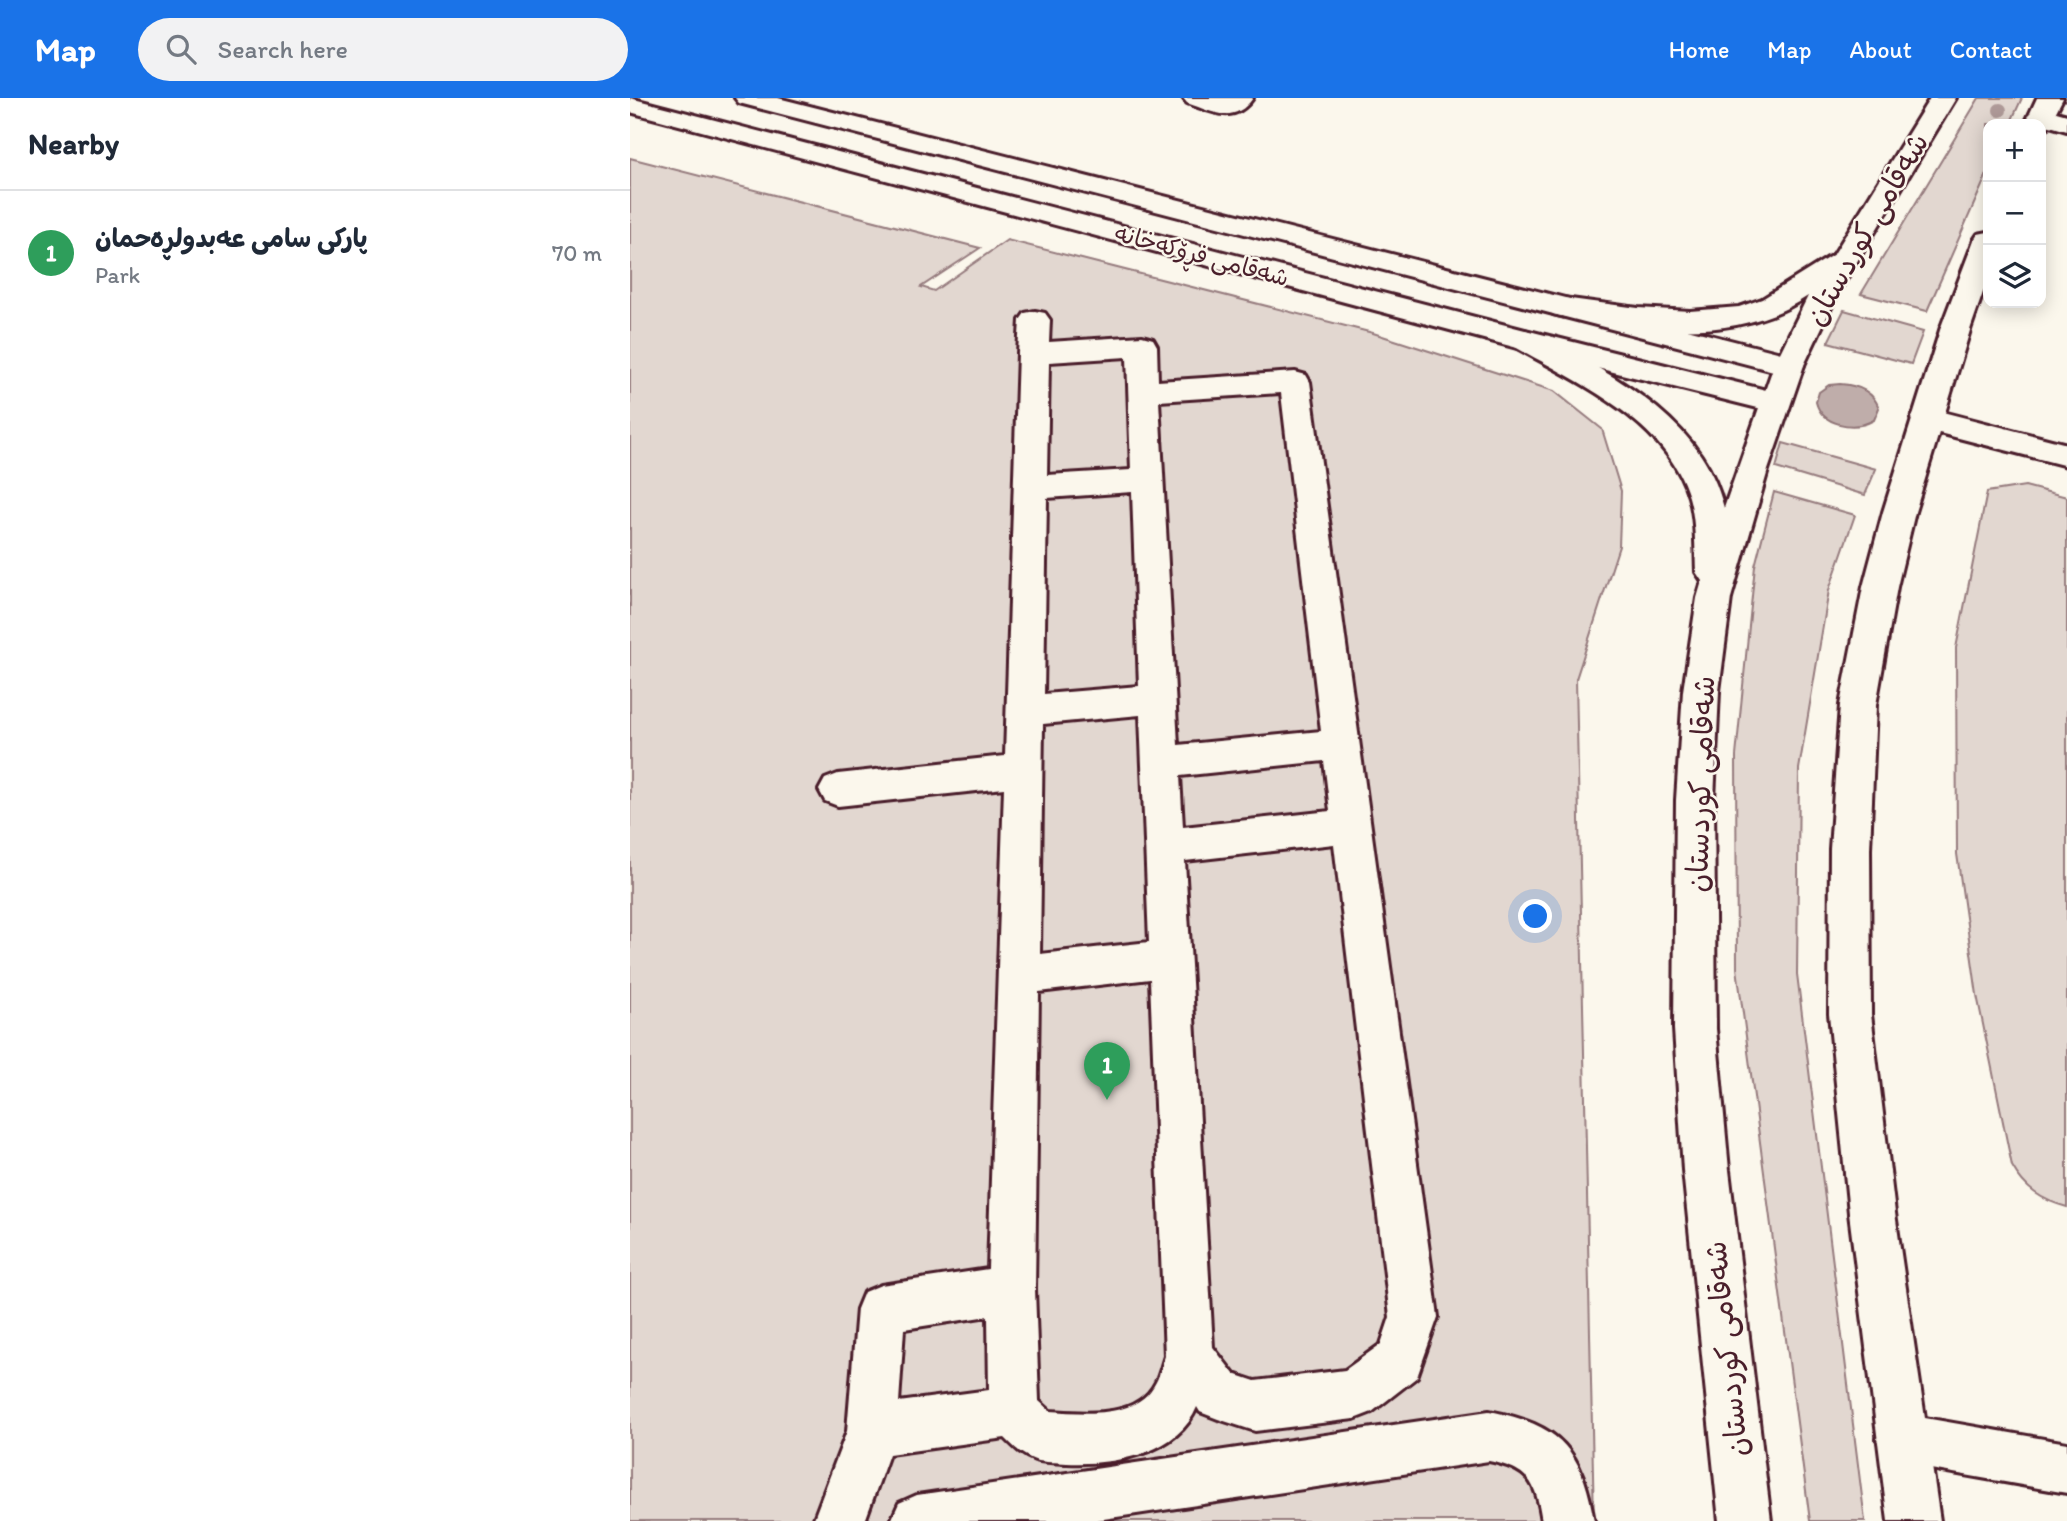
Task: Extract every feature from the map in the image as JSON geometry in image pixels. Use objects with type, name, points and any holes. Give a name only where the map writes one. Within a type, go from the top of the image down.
[{"type":"main road","name":"شەقامی فڕۆکەخانە","points":[[748,98],[1789,365]]},
{"type":"main road","points":[[1196,98],[1227,109],[1240,98]]},
{"type":"main road","name":"شەقامی کوردستان","points":[[1745,1521],[1706,1170],[1695,1029],[1695,800],[1701,691],[1714,598],[1774,402],[1789,365],[1824,293],[1943,98]]},
{"type":"main road","name":"شەقامی فڕۆکەخانە","points":[[630,104],[1525,340],[1774,402]]},
{"type":"main road","points":[[2043,113],[2067,123]]},
{"type":"main road","points":[[1914,1521],[1872,1213],[1850,1014],[1850,849],[1858,705],[1880,587],[1927,419],[1956,327],[1986,245]]},
{"type":"main road","points":[[1563,307],[1651,318],[1710,321],[1763,310],[1849,256]]},
{"type":"main road","points":[[1034,336],[1142,346],[1143,393],[1189,1356],[1175,1400],[1145,1428],[1096,1439],[1039,1436],[1014,1412],[1011,1289],[1034,336]]},
{"type":"main road","points":[[1525,340],[1621,394],[1652,418],[1681,454],[1702,487],[1712,537],[1714,598]]},
{"type":"main road","points":[[1143,393],[1295,382],[1414,1317],[1400,1360],[1354,1394],[1255,1406],[1218,1394],[1189,1356]]},
{"type":"main road","points":[[1927,419],[2067,455]]},
{"type":"main road","points":[[1030,488],[1146,480]]},
{"type":"main road","points":[[1024,711],[1158,699]]},
{"type":"main road","points":[[1162,762],[1343,744]]},
{"type":"main road","points":[[838,790],[1024,770]]},
{"type":"main road","points":[[1165,846],[1353,825]]},
{"type":"main road","points":[[1020,975],[1171,958]]},
{"type":"main road","points":[[839,1521],[872,1431],[881,1309],[1011,1289]]},
{"type":"main road","points":[[872,1431],[1014,1412]]},
{"type":"main road","points":[[917,1521],[1489,1436],[1517,1440],[1541,1453],[1560,1480],[1567,1521]]},
{"type":"main road","points":[[1902,1439],[2067,1468]]},
{"type":"shaded area","points":[[1979,98],[2022,98],[2012,119],[1983,119],[1983,183],[1927,311],[1861,294]]},
{"type":"shaded area","points":[[630,158],[980,248],[921,287],[934,291],[1007,240],[1373,333],[1554,391],[1602,429],[1621,491],[1619,546],[1576,679],[1594,1521],[630,1521]]},
{"type":"shaded area","points":[[1844,310],[1923,332],[1911,364],[1828,342]]},
{"type":"shaded area","points":[[1840,384],[1858,388],[1873,397],[1879,408],[1874,420],[1857,425],[1840,424],[1819,410],[1816,402],[1819,392],[1829,385]]},
{"type":"shaded area","points":[[1783,443],[1876,469],[1865,495],[1776,468]]},
{"type":"shaded area","points":[[2025,486],[2067,497],[2067,1207],[2049,1201],[2035,1192],[2022,1181],[2012,1166],[1977,995],[1957,854],[1956,648],[1987,492]]},
{"type":"shaded area","points":[[1774,492],[1855,515],[1829,590],[1799,769],[1797,974],[1865,1521],[1810,1521],[1737,968],[1736,756],[1755,566]]},
{"type":"place","name":"پارکی سامی عەبدولڕەحمان","points":[[1107,1100]]}]
